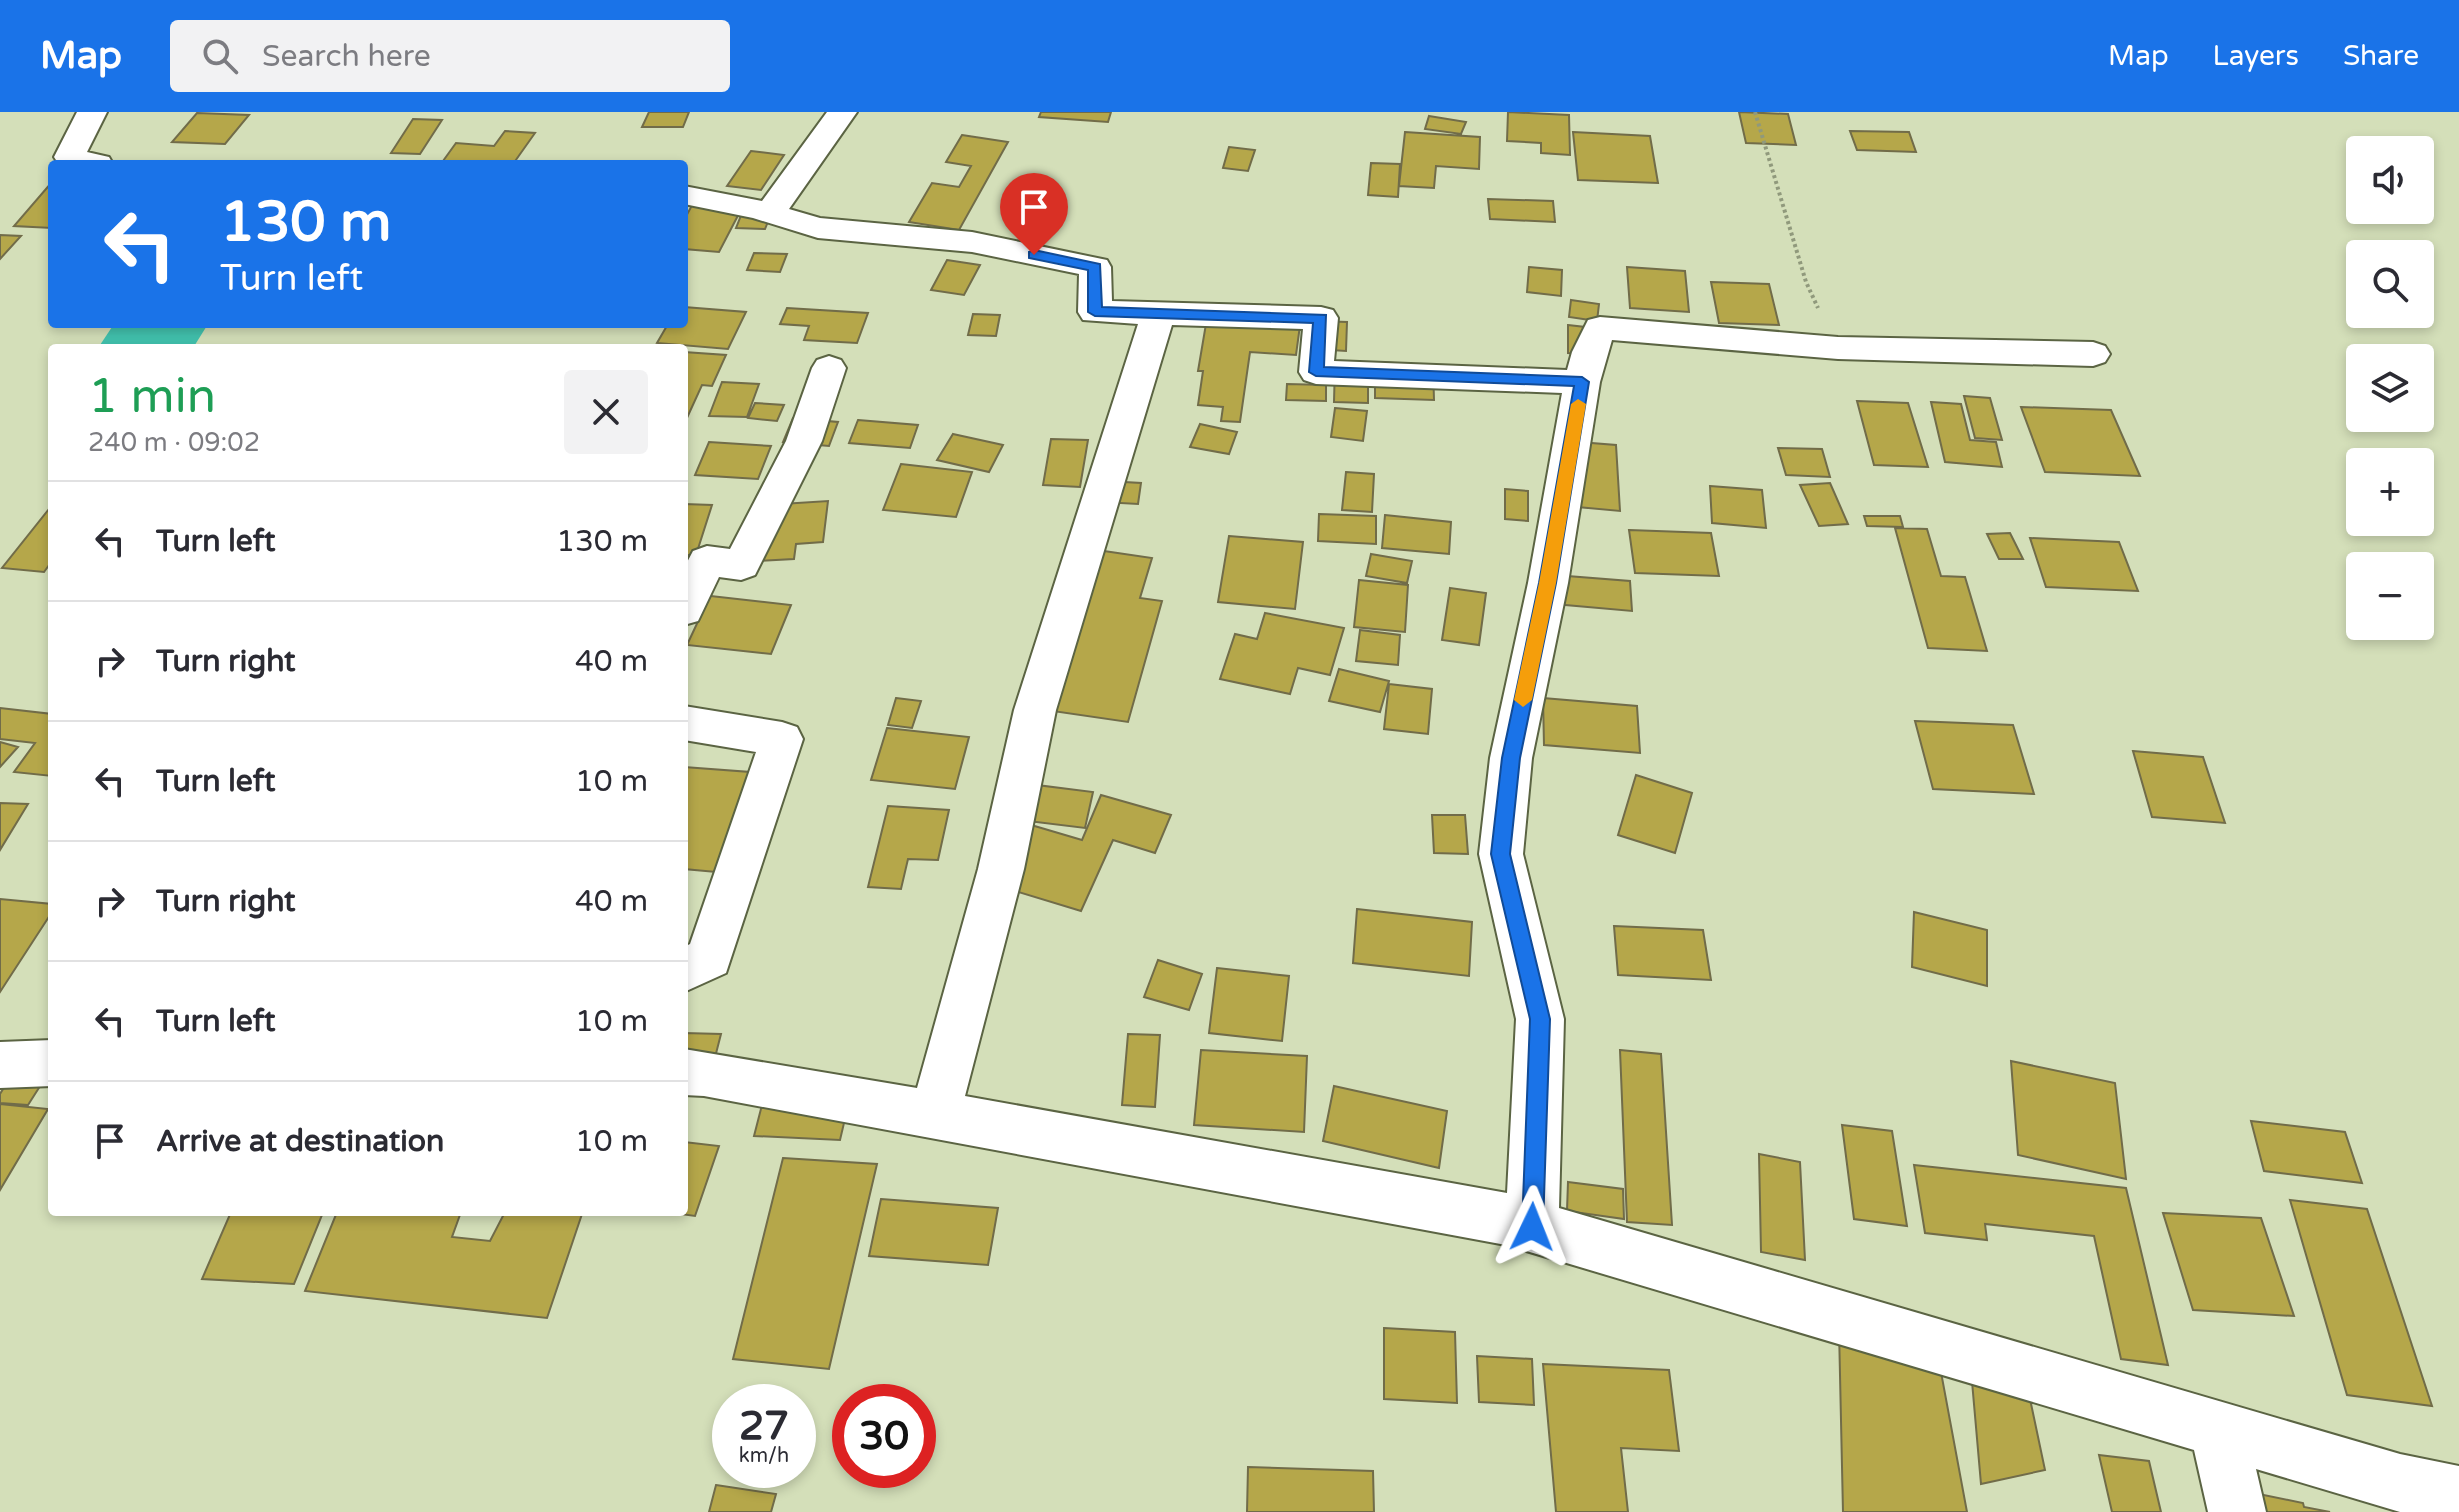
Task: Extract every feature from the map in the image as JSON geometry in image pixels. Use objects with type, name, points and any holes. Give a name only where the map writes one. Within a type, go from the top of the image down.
[{"type":"street","points":[[81,160],[69,157],[92,112]]},
{"type":"street","points":[[770,213],[842,112]]},
{"type":"street","points":[[688,196],[770,213],[818,228],[972,242],[1095,267],[1095,312],[1321,318],[1316,372],[1582,382]]},
{"type":"street","points":[[935,1114],[1001,869],[1035,710],[1158,314]]},
{"type":"street","points":[[1532,1227],[1540,1019],[1501,854],[1511,758],[1548,583],[1582,382],[1589,352],[1600,328],[1838,348],[2093,354]]},
{"type":"street","points":[[688,601],[707,561],[741,565],[804,441],[829,368]]},
{"type":"street","points":[[688,724],[782,739],[709,958],[688,968]]},
{"type":"street","points":[[0,1065],[48,1063]]},
{"type":"street","points":[[688,1073],[935,1114],[1490,1216],[2218,1431],[2400,1483],[2459,1495]]},
{"type":"street","points":[[2218,1431],[2237,1512]]},
{"type":"path","points":[[1755,112],[1806,282],[1838,348]]},
{"type":"water","points":[[111,328],[206,328],[196,344],[101,344]]},
{"type":"building","points":[[649,112],[689,112],[683,127],[642,127]]},
{"type":"building","points":[[1041,112],[1111,112],[1108,122],[1039,117]]},
{"type":"building","points":[[1508,112],[1569,115],[1570,155],[1541,153],[1541,143],[1507,141]]},
{"type":"building","points":[[1739,112],[1788,114],[1796,145],[1746,143]]},
{"type":"building","points":[[197,113],[249,115],[225,144],[172,142]]},
{"type":"building","points":[[1429,116],[1466,122],[1461,134],[1425,129]]},
{"type":"building","points":[[413,119],[442,120],[420,154],[391,153]]},
{"type":"building","points":[[505,131],[535,133],[516,160],[444,160],[456,143],[494,146]]},
{"type":"building","points":[[1850,131],[1909,132],[1916,152],[1857,150]]},
{"type":"building","points":[[1405,132],[1480,137],[1479,169],[1436,166],[1434,188],[1399,186]]},
{"type":"building","points":[[1573,132],[1650,136],[1658,183],[1578,180]]},
{"type":"building","points":[[962,135],[1008,142],[959,230],[909,222],[932,183],[959,187],[971,166],[946,162]]},
{"type":"building","points":[[1229,147],[1255,150],[1248,171],[1223,168]]},
{"type":"building","points":[[751,151],[784,155],[761,190],[727,186]]},
{"type":"building","points":[[1371,163],[1400,164],[1398,197],[1368,195]]},
{"type":"building","points":[[48,187],[48,228],[14,226]]},
{"type":"building","points":[[696,198],[745,202],[719,252],[688,249],[688,213]]},
{"type":"building","points":[[1488,199],[1553,201],[1555,222],[1490,219]]},
{"type":"building","points":[[742,213],[771,214],[765,229],[736,228]]},
{"type":"building","points":[[0,235],[21,236],[0,259]]},
{"type":"building","points":[[754,253],[787,254],[780,272],[747,270]]},
{"type":"building","points":[[947,260],[980,265],[964,295],[931,290]]},
{"type":"building","points":[[1529,267],[1562,270],[1561,296],[1527,292]]},
{"type":"building","points":[[1627,267],[1685,271],[1689,312],[1630,308]]},
{"type":"building","points":[[1711,282],[1769,284],[1779,325],[1719,323]]},
{"type":"building","points":[[1571,300],[1599,304],[1597,321],[1569,317]]},
{"type":"building","points":[[688,307],[746,312],[728,349],[657,343],[666,328],[688,328]]},
{"type":"building","points":[[787,308],[868,313],[857,343],[804,340],[809,326],[780,324]]},
{"type":"building","points":[[1208,312],[1301,318],[1296,355],[1250,352],[1240,422],[1221,421],[1223,407],[1198,405],[1203,371],[1198,371]]},
{"type":"building","points":[[973,314],[1000,315],[996,336],[968,335]]},
{"type":"building","points":[[1317,321],[1347,322],[1346,351],[1315,349]]},
{"type":"building","points":[[1568,325],[1594,328],[1595,355],[1568,353]]},
{"type":"building","points":[[688,352],[726,355],[712,386],[702,385],[688,416]]},
{"type":"building","points":[[1375,362],[1433,365],[1434,400],[1375,398]]},
{"type":"building","points":[[1335,364],[1368,365],[1368,403],[1334,402]]},
{"type":"building","points":[[722,382],[759,384],[747,417],[709,416]]},
{"type":"building","points":[[1287,384],[1326,385],[1326,401],[1286,400]]},
{"type":"building","points":[[1964,396],[1990,398],[2002,440],[1975,438]]},
{"type":"building","points":[[1857,401],[1908,403],[1928,467],[1874,465]]},
{"type":"building","points":[[1931,402],[1961,404],[1970,440],[1996,442],[2002,467],[1945,462]]},
{"type":"building","points":[[755,403],[784,405],[777,421],[748,418]]},
{"type":"building","points":[[2021,407],[2111,410],[2140,476],[2045,472]]},
{"type":"building","points":[[1335,408],[1367,411],[1363,441],[1331,437]]},
{"type":"building","points":[[793,418],[838,422],[829,446],[783,442]]},
{"type":"building","points":[[858,420],[918,425],[910,448],[849,443]]},
{"type":"building","points":[[1200,424],[1237,432],[1229,454],[1190,447]]},
{"type":"building","points":[[953,434],[1003,445],[989,472],[937,460]]},
{"type":"building","points":[[1051,439],[1088,440],[1080,487],[1043,485]]},
{"type":"building","points":[[1554,440],[1616,445],[1620,511],[1556,505]]},
{"type":"building","points":[[709,442],[771,446],[758,479],[695,475]]},
{"type":"building","points":[[1778,448],[1822,449],[1830,477],[1786,475]]},
{"type":"building","points":[[901,464],[972,472],[956,517],[883,510]]},
{"type":"building","points":[[1346,472],[1374,474],[1372,512],[1342,510]]},
{"type":"building","points":[[1089,480],[1141,483],[1138,504],[1085,501]]},
{"type":"building","points":[[1830,483],[1848,524],[1819,526],[1800,485]]},
{"type":"building","points":[[1710,486],[1762,490],[1766,528],[1712,523]]},
{"type":"building","points":[[1505,489],[1528,491],[1528,521],[1505,519]]},
{"type":"building","points":[[828,501],[823,542],[796,544],[794,559],[741,562],[766,505]]},
{"type":"building","points":[[688,504],[712,505],[696,555],[688,555]]},
{"type":"building","points":[[48,510],[48,566],[44,572],[2,568]]},
{"type":"building","points":[[1319,514],[1376,516],[1376,544],[1318,541]]},
{"type":"building","points":[[1385,515],[1451,522],[1449,554],[1382,548]]},
{"type":"building","points":[[1864,516],[1900,516],[1903,527],[1867,526]]},
{"type":"building","points":[[1895,528],[1927,529],[1941,576],[1965,577],[1987,651],[1928,648]]},
{"type":"building","points":[[1629,530],[1711,533],[1719,576],[1635,573]]},
{"type":"building","points":[[2010,533],[2023,559],[1999,559],[1987,534]]},
{"type":"building","points":[[1229,536],[1303,542],[1295,609],[1218,602]]},
{"type":"building","points":[[2030,538],[2119,542],[2138,591],[2046,587]]},
{"type":"building","points":[[1104,551],[1152,558],[1140,598],[1162,601],[1128,722],[1039,709]]},
{"type":"building","points":[[1371,554],[1412,561],[1407,583],[1366,576]]},
{"type":"building","points":[[1542,574],[1630,581],[1632,611],[1543,603]]},
{"type":"building","points":[[1359,580],[1408,585],[1405,632],[1354,627]]},
{"type":"building","points":[[1450,588],[1486,593],[1479,645],[1442,640]]},
{"type":"building","points":[[688,593],[791,605],[771,654],[688,645],[701,615],[688,613]]},
{"type":"building","points":[[1265,613],[1344,628],[1330,675],[1298,668],[1290,694],[1220,679],[1235,634],[1257,639]]},
{"type":"building","points":[[1360,630],[1400,635],[1398,665],[1356,661]]},
{"type":"building","points":[[1339,669],[1389,681],[1380,712],[1329,701]]},
{"type":"building","points":[[1389,684],[1432,689],[1428,734],[1384,729]]},
{"type":"building","points":[[896,698],[921,701],[912,728],[888,725]]},
{"type":"building","points":[[1543,698],[1637,706],[1640,753],[1544,745]]},
{"type":"building","points":[[0,708],[48,714],[48,776],[14,772],[35,743],[0,739]]},
{"type":"building","points":[[1915,721],[2013,725],[2034,794],[1933,789]]},
{"type":"building","points":[[887,728],[969,737],[955,789],[871,780]]},
{"type":"building","points":[[0,742],[18,747],[0,767]]},
{"type":"building","points":[[2133,751],[2203,757],[2225,823],[2152,817]]},
{"type":"building","points":[[688,767],[750,772],[716,872],[688,869]]},
{"type":"building","points":[[1636,775],[1692,793],[1675,853],[1618,835]]},
{"type":"building","points":[[1013,782],[1093,792],[1085,828],[1004,818]]},
{"type":"building","points":[[1101,795],[1171,815],[1155,853],[1113,840],[1081,911],[992,884],[1021,822],[1082,840]]},
{"type":"building","points":[[0,803],[28,804],[0,850]]},
{"type":"building","points":[[888,806],[949,810],[938,860],[908,859],[901,889],[868,887]]},
{"type":"building","points":[[1432,815],[1465,815],[1468,854],[1434,853]]},
{"type":"building","points":[[0,899],[48,904],[48,918],[0,992]]},
{"type":"building","points":[[1357,909],[1472,922],[1469,976],[1353,963]]},
{"type":"building","points":[[1914,912],[1987,930],[1987,986],[1912,967]]},
{"type":"building","points":[[1614,926],[1703,930],[1711,980],[1618,975]]},
{"type":"building","points":[[1158,960],[1202,974],[1189,1010],[1144,997]]},
{"type":"building","points":[[1217,968],[1289,976],[1282,1041],[1209,1033]]},
{"type":"building","points":[[688,1033],[721,1034],[711,1073],[688,1072]]},
{"type":"building","points":[[1128,1034],[1160,1035],[1155,1107],[1122,1105]]},
{"type":"building","points":[[1201,1050],[1307,1056],[1304,1132],[1194,1125]]},
{"type":"building","points":[[1620,1050],[1661,1054],[1672,1225],[1627,1222]]},
{"type":"building","points":[[2011,1061],[2115,1083],[2126,1179],[2018,1155]]},
{"type":"building","points":[[16,1068],[48,1072],[28,1105],[0,1103],[0,1094]]},
{"type":"building","points":[[1334,1086],[1447,1111],[1439,1168],[1323,1141]]},
{"type":"building","points":[[763,1101],[848,1106],[840,1140],[754,1136]]},
{"type":"building","points":[[0,1104],[48,1109],[0,1190]]},
{"type":"building","points":[[2251,1121],[2345,1132],[2362,1183],[2264,1171]]},
{"type":"building","points":[[1842,1125],[1892,1131],[1907,1226],[1854,1219]]},
{"type":"building","points":[[688,1142],[719,1146],[695,1216],[688,1215]]},
{"type":"building","points":[[1759,1154],[1800,1162],[1805,1260],[1761,1252]]},
{"type":"building","points":[[783,1158],[877,1164],[829,1369],[733,1359]]},
{"type":"building","points":[[1914,1165],[2126,1188],[2168,1365],[2121,1359],[2094,1236],[1985,1224],[1987,1240],[1925,1233]]},
{"type":"building","points":[[1568,1182],[1623,1189],[1624,1219],[1567,1211]]},
{"type":"building","points":[[881,1199],[998,1208],[988,1265],[869,1256]]},
{"type":"building","points":[[2290,1200],[2367,1209],[2432,1406],[2347,1395]]},
{"type":"building","points":[[2163,1213],[2261,1218],[2294,1316],[2193,1310]]},
{"type":"building","points":[[229,1216],[322,1216],[294,1284],[202,1279]]},
{"type":"building","points":[[335,1216],[460,1216],[452,1237],[490,1241],[503,1216],[581,1216],[547,1318],[305,1291]]},
{"type":"building","points":[[1384,1328],[1455,1332],[1457,1403],[1384,1399]]},
{"type":"building","points":[[1839,1329],[1938,1356],[1967,1512],[1843,1512]]},
{"type":"building","points":[[1477,1356],[1532,1359],[1534,1405],[1479,1402]]},
{"type":"building","points":[[1543,1364],[1669,1370],[1679,1451],[1621,1448],[1628,1512],[1556,1512]]},
{"type":"building","points":[[1971,1370],[2026,1380],[2045,1470],[1981,1484]]},
{"type":"building","points":[[2099,1455],[2149,1461],[2161,1512],[2112,1512]]},
{"type":"building","points":[[1248,1467],[1373,1471],[1374,1512],[1247,1512]]},
{"type":"building","points":[[2220,1486],[2303,1503],[2304,1507],[2330,1512],[2224,1512]]},
{"type":"building","points":[[715,1488],[776,1494],[771,1512],[709,1512]]},
{"type":"slow traffic","points":[[1523,700],[1548,583],[1578,404]]},
{"type":"route","points":[[1034,255],[1095,267],[1095,312],[1321,318],[1316,372],[1582,382],[1548,583],[1511,758],[1501,854],[1540,1019],[1532,1227]]}]
